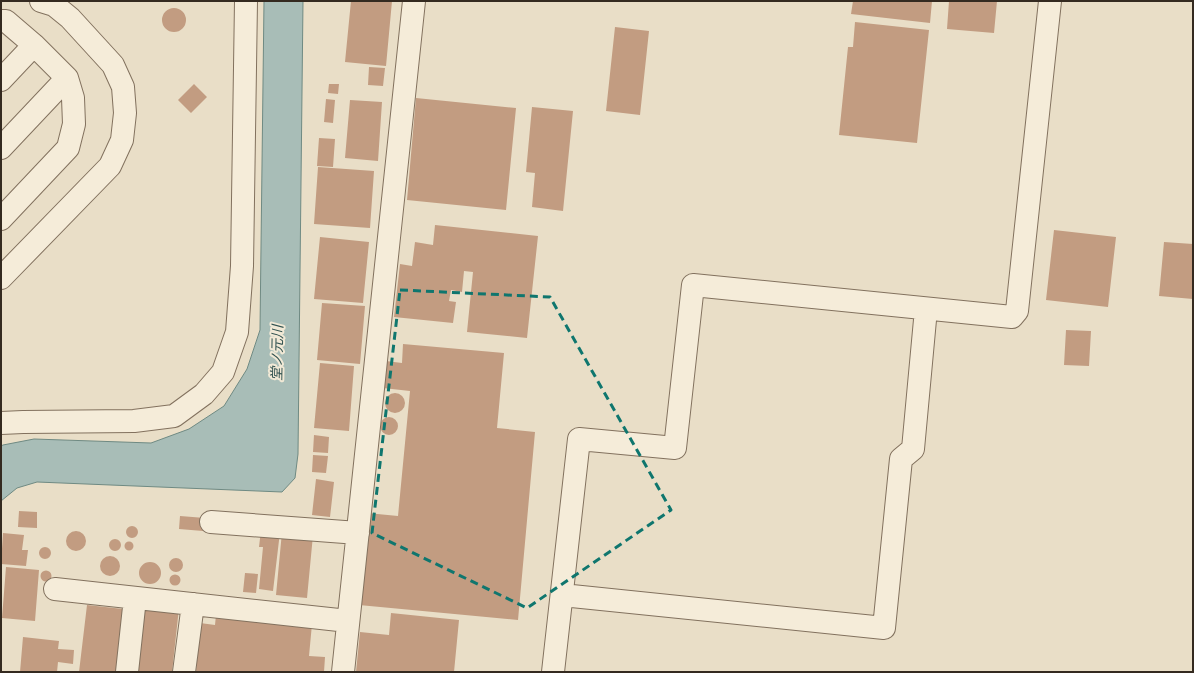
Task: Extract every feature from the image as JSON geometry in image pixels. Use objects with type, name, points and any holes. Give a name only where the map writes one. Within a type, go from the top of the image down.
[{"type":"street","points":[[1,423],[134,421],[174,416],[204,394],[223,372],[237,332],[242,266],[246,1]]},
{"type":"street","points":[[343,672],[414,1]]},
{"type":"street","points":[[553,672],[579,439],[675,448],[693,285],[1012,317],[1017,311],[1050,1]]},
{"type":"street","points":[[1,278],[110,166],[122,140],[125,113],[123,87],[113,65],[70,18],[49,2]]},
{"type":"street","points":[[1,21],[6,21],[34,45],[67,78],[73,98],[74,124],[68,148],[1,219]]},
{"type":"street","points":[[1,80],[34,45]]},
{"type":"street","points":[[1,148],[67,78]]},
{"type":"street","points":[[562,596],[884,628],[901,459],[913,449],[926,309]]},
{"type":"street","points":[[211,522],[358,533]]},
{"type":"street","points":[[55,589],[348,621]]},
{"type":"street","points":[[127,672],[136,598]]},
{"type":"street","points":[[184,672],[193,604]]},
{"type":"highlighted area","points":[[400,290],[550,297],[671,510],[527,608],[372,533]]},
{"type":"water","name":"堂ノ元川","points":[[264,1],[303,1],[298,454],[295,478],[282,492],[37,482],[17,488],[1,501],[1,446],[34,439],[151,443],[189,429],[224,406],[247,369],[260,330]]},
{"type":"building","points":[[351,1],[392,1],[386,66],[345,62]]},
{"type":"building","points":[[853,1],[932,1],[930,23],[851,14]]},
{"type":"building","points":[[949,1],[997,1],[994,33],[947,29]]},
{"type":"building","points":[[174,8],[183,11],[186,20],[183,29],[174,32],[165,29],[162,20],[165,11]]},
{"type":"building","points":[[855,22],[929,30],[917,143],[839,135],[848,47],[853,47]]},
{"type":"building","points":[[615,27],[649,31],[640,115],[606,111]]},
{"type":"building","points":[[369,67],[385,68],[383,86],[368,85]]},
{"type":"building","points":[[194,84],[207,97],[191,113],[178,100]]},
{"type":"building","points":[[329,84],[339,84],[338,94],[328,93]]},
{"type":"building","points":[[416,98],[516,108],[506,210],[407,200]]},
{"type":"building","points":[[326,99],[335,100],[333,123],[324,122]]},
{"type":"building","points":[[350,100],[382,102],[378,161],[345,158]]},
{"type":"building","points":[[532,107],[573,111],[563,211],[532,207],[535,173],[526,172]]},
{"type":"building","points":[[319,138],[335,139],[333,167],[317,166]]},
{"type":"building","points":[[318,167],[374,171],[370,228],[314,224]]},
{"type":"building","points":[[435,225],[538,236],[527,338],[467,332],[473,272],[464,271],[462,292],[451,290],[449,301],[456,302],[453,323],[394,317],[400,264],[412,266],[415,242],[433,245]]},
{"type":"building","points":[[1054,230],[1116,237],[1108,307],[1046,300]]},
{"type":"building","points":[[320,237],[369,242],[363,303],[314,299]]},
{"type":"building","points":[[1164,242],[1193,244],[1193,299],[1159,296]]},
{"type":"building","points":[[322,303],[365,306],[360,364],[317,360]]},
{"type":"building","points":[[1066,330],[1091,331],[1089,366],[1064,365]]},
{"type":"building","points":[[403,344],[504,353],[497,428],[535,432],[518,620],[359,605],[367,513],[398,516],[410,391],[383,388],[386,361],[402,363]]},
{"type":"building","points":[[320,363],[354,366],[349,431],[314,428]]},
{"type":"building","points":[[395,393],[402,396],[405,403],[402,410],[395,413],[388,410],[385,403],[388,396]]},
{"type":"building","points":[[389,417],[393,418],[397,422],[397,430],[393,434],[389,435],[385,434],[381,430],[380,426],[381,422],[385,418]]},
{"type":"building","points":[[314,435],[329,437],[328,453],[313,452]]},
{"type":"building","points":[[313,455],[328,456],[326,473],[312,472]]},
{"type":"building","points":[[316,479],[334,482],[330,517],[312,515]]},
{"type":"building","points":[[19,511],[37,512],[37,528],[18,527]]},
{"type":"building","points":[[180,516],[205,518],[203,531],[179,529]]},
{"type":"building","points":[[130,526],[134,526],[138,532],[134,538],[130,538],[126,534],[126,530]]},
{"type":"building","points":[[261,530],[280,532],[273,591],[259,589],[263,547],[259,547]]},
{"type":"building","points":[[76,531],[83,534],[86,541],[83,548],[76,551],[69,548],[66,541],[69,534]]},
{"type":"building","points":[[282,532],[313,535],[307,598],[276,595]]},
{"type":"building","points":[[3,533],[24,535],[22,550],[28,550],[26,566],[1,564]]},
{"type":"building","points":[[113,539],[117,539],[121,545],[117,551],[113,551],[109,547],[109,543]]},
{"type":"building","points":[[127,542],[131,542],[133,546],[131,550],[127,550],[125,548],[125,544]]},
{"type":"building","points":[[47,547],[50,548],[50,558],[43,559],[40,558],[39,551],[40,548]]},
{"type":"building","points":[[106,556],[114,556],[120,562],[120,570],[114,576],[106,576],[100,570],[100,562]]},
{"type":"building","points":[[176,558],[181,560],[183,565],[181,570],[176,572],[171,570],[169,565],[171,560]]},
{"type":"building","points":[[150,562],[158,565],[161,573],[158,581],[150,584],[142,581],[139,573],[142,565]]},
{"type":"building","points":[[6,567],[39,570],[35,621],[2,618]]},
{"type":"building","points":[[44,571],[48,571],[50,572],[50,580],[44,581],[41,578],[41,574]]},
{"type":"building","points":[[245,573],[258,574],[256,593],[243,592]]},
{"type":"building","points":[[175,574],[179,576],[181,580],[179,584],[175,586],[171,584],[169,580],[171,576]]},
{"type":"building","points":[[141,603],[179,608],[172,672],[132,672]]},
{"type":"building","points":[[87,605],[123,609],[116,672],[79,672]]},
{"type":"building","points":[[391,613],[459,620],[454,672],[356,672],[360,632],[389,635]]},
{"type":"building","points":[[216,615],[312,624],[309,656],[325,657],[324,672],[196,672],[200,623],[215,625]]},
{"type":"building","points":[[23,637],[59,641],[58,649],[74,650],[73,664],[58,662],[57,672],[20,672]]}]
